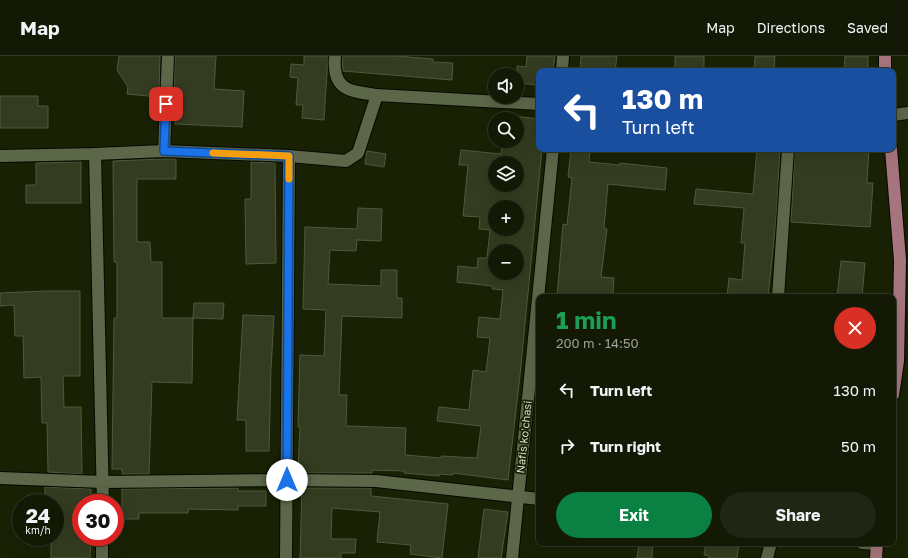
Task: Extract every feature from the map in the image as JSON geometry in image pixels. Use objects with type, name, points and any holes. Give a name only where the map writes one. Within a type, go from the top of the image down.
[{"type":"main road","points":[[884,56],[886,68]]},
{"type":"main road","points":[[891,152],[900,260],[898,361],[896,375]]},
{"type":"main road","points":[[876,546],[876,558]]},
{"type":"street","points":[[164,151],[168,56]]},
{"type":"street","points":[[335,56],[334,71],[341,85],[353,91],[377,95],[536,104]]},
{"type":"street","points":[[562,68],[563,56]]},
{"type":"street","points":[[0,156],[164,151],[289,156],[346,161],[358,153],[377,95]]},
{"type":"street","points":[[896,115],[908,113]]},
{"type":"street","name":"Nafis koʻchasi","points":[[538,294],[553,152]]},
{"type":"street","points":[[778,294],[788,152]]},
{"type":"street","points":[[95,154],[103,494]]},
{"type":"street","points":[[286,558],[289,156]]},
{"type":"street","name":"Nafis koʻchasi","points":[[512,558],[536,318]]},
{"type":"street","points":[[0,478],[103,482],[287,480],[376,481],[536,499]]},
{"type":"street","points":[[102,546],[102,558]]},
{"type":"street","points":[[766,558],[770,546]]},
{"type":"building","points":[[119,56],[160,56],[159,97],[127,94],[128,87],[117,70]]},
{"type":"building","points":[[175,56],[216,56],[214,89],[244,91],[242,127],[175,124],[177,99],[174,98]]},
{"type":"building","points":[[304,56],[328,56],[324,120],[302,118],[303,105],[296,105],[298,78],[290,77],[291,64],[304,65]]},
{"type":"building","points":[[342,56],[397,56],[433,59],[433,62],[453,63],[452,80],[343,71]]},
{"type":"building","points":[[527,56],[555,56],[553,68],[536,68],[536,85],[524,84],[524,68],[517,68],[517,66],[526,67]]},
{"type":"building","points":[[581,56],[617,56],[615,68],[580,68]]},
{"type":"building","points":[[675,56],[704,56],[704,68],[675,68]]},
{"type":"building","points":[[755,56],[775,56],[774,68],[754,68]]},
{"type":"building","points":[[845,56],[868,56],[868,68],[844,68]]},
{"type":"building","points":[[0,96],[38,96],[38,106],[48,106],[48,128],[0,128]]},
{"type":"building","points":[[524,117],[536,119],[536,152],[542,152],[520,375],[508,480],[453,473],[453,475],[439,474],[439,476],[404,473],[404,471],[372,470],[372,473],[303,473],[303,469],[298,469],[300,427],[298,427],[300,355],[324,356],[326,310],[303,309],[305,227],[357,229],[358,208],[382,209],[381,241],[357,239],[356,251],[330,250],[328,284],[381,286],[381,270],[397,270],[397,298],[402,298],[402,318],[342,316],[339,395],[347,395],[346,426],[406,428],[405,455],[441,458],[441,456],[477,458],[481,426],[437,421],[439,407],[469,410],[473,370],[486,372],[490,338],[477,337],[479,317],[500,319],[503,290],[492,289],[492,286],[457,282],[458,266],[477,268],[478,258],[487,258],[488,249],[488,280],[524,280],[524,244],[488,244],[489,236],[524,236],[524,200],[488,200],[488,230],[479,229],[480,217],[463,216],[468,165],[459,165],[461,150],[501,154],[502,148],[524,148]]},
{"type":"building","points":[[367,151],[386,154],[384,167],[365,164]]},
{"type":"building","points":[[571,152],[590,152],[589,162],[620,165],[620,163],[667,168],[665,190],[608,184],[604,228],[607,229],[601,277],[614,278],[613,294],[557,294],[563,224],[567,225],[572,178],[568,177]]},
{"type":"building","points":[[757,152],[780,152],[776,221],[768,294],[727,294],[729,278],[742,280],[745,243],[741,243],[744,208],[694,204],[696,189],[753,194]]},
{"type":"building","points":[[795,152],[869,152],[867,183],[873,183],[870,227],[791,222]]},
{"type":"building","points":[[176,159],[176,179],[137,179],[137,242],[150,242],[151,262],[162,262],[162,318],[193,318],[192,383],[152,382],[149,474],[122,474],[122,469],[112,469],[114,318],[117,318],[117,262],[114,262],[113,161]]},
{"type":"building","points":[[81,162],[81,203],[26,203],[26,185],[36,185],[36,163]]},
{"type":"building","points":[[251,162],[275,163],[276,263],[246,264],[245,199],[251,199]]},
{"type":"building","points":[[841,261],[865,263],[862,294],[837,294]]},
{"type":"building","points":[[80,291],[80,376],[63,376],[64,407],[81,407],[82,474],[48,472],[47,423],[42,423],[41,377],[24,378],[23,336],[15,336],[14,305],[0,306],[0,293]]},
{"type":"building","points":[[194,303],[224,303],[223,319],[193,318]]},
{"type":"building","points":[[243,315],[274,316],[269,451],[246,451],[246,420],[237,420]]},
{"type":"building","points":[[45,487],[91,489],[91,494],[72,494],[72,546],[91,546],[90,558],[51,558],[51,546],[64,546],[64,494],[45,494]]},
{"type":"building","points":[[238,488],[238,491],[266,491],[266,506],[238,506],[238,510],[188,509],[188,513],[139,513],[139,519],[124,519],[124,494],[122,494],[122,489]]},
{"type":"building","points":[[302,488],[371,488],[371,496],[448,504],[442,558],[410,554],[411,545],[377,542],[380,512],[332,508],[331,539],[356,539],[355,553],[341,553],[341,558],[300,558]]},
{"type":"building","points":[[484,509],[508,512],[501,558],[478,558]]},
{"type":"building","points":[[639,546],[653,546],[652,558],[637,558]]},
{"type":"building","points":[[706,546],[739,546],[737,558],[709,558],[709,556],[704,555]]},
{"type":"slow traffic","points":[[213,153],[289,156],[289,179]]},
{"type":"route","points":[[166,104],[164,151],[289,156],[287,480]]}]
